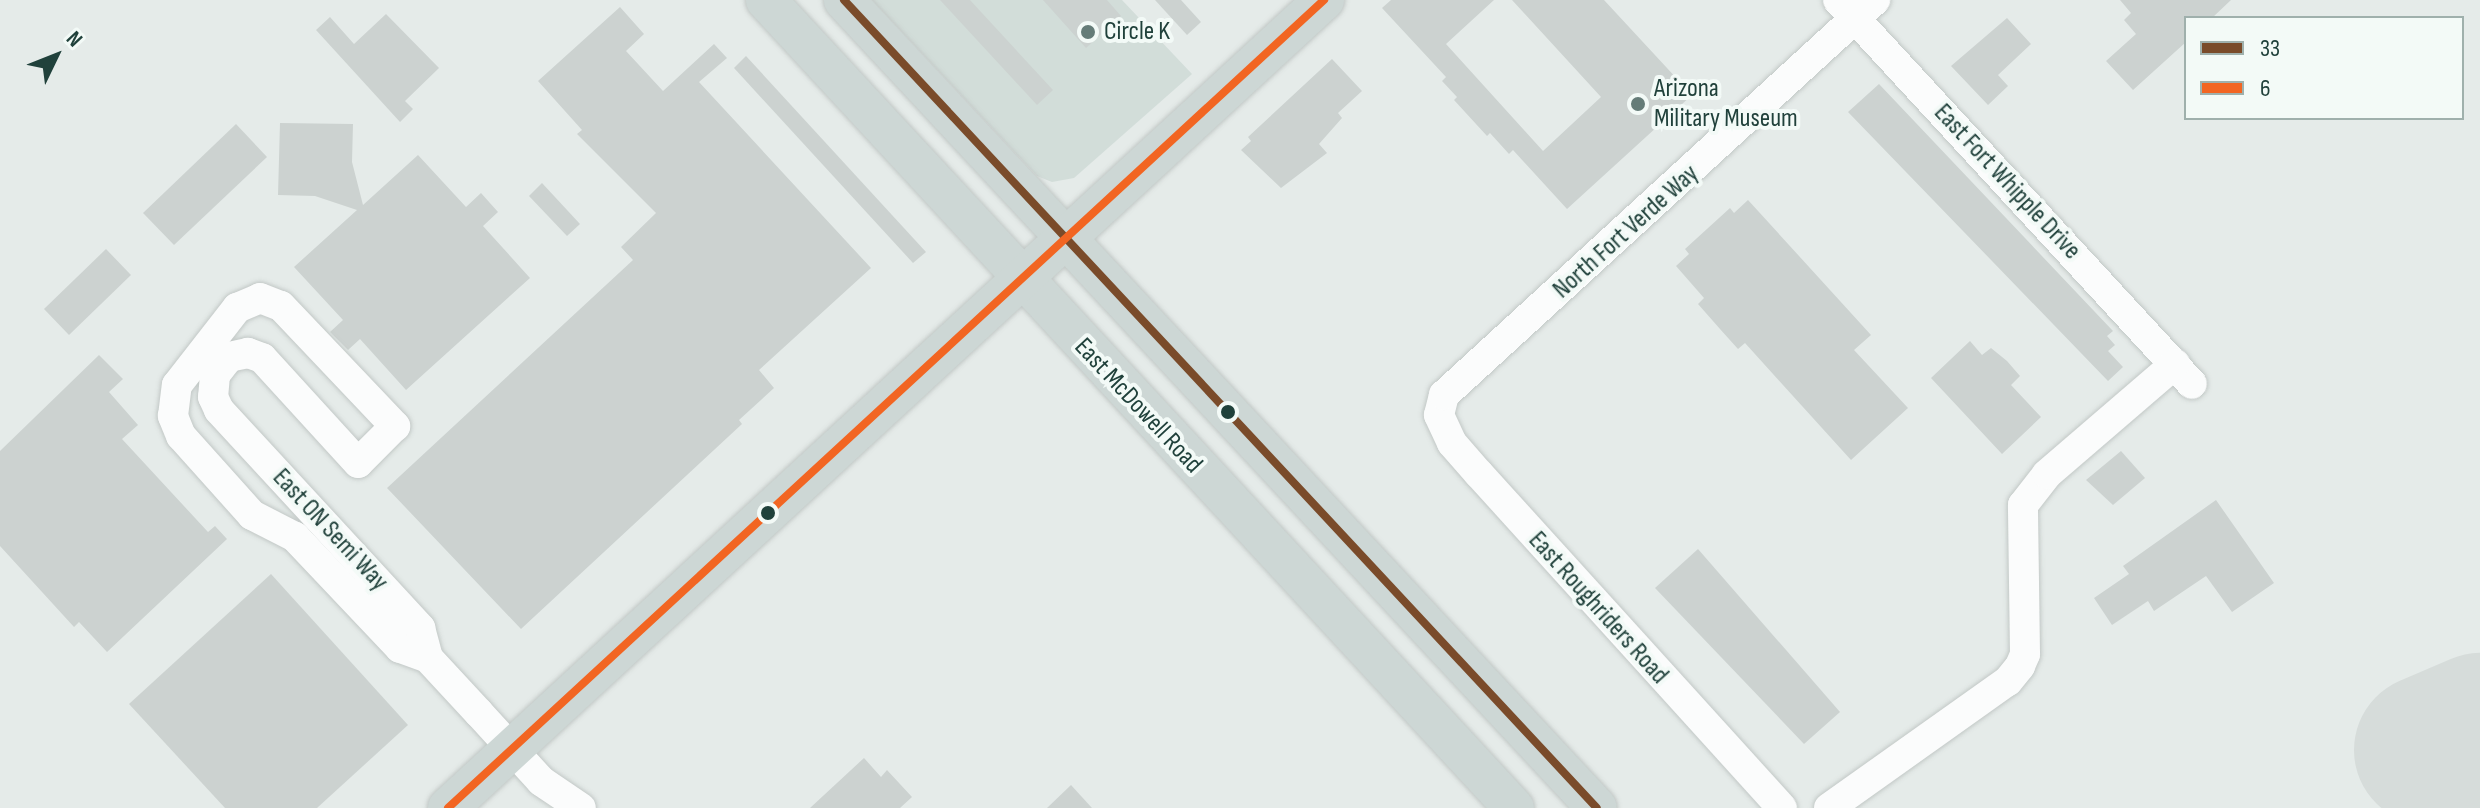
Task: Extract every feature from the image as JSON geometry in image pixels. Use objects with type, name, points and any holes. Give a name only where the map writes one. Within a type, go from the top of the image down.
[{"type":"main road","name":"East McDowell Road","points":[[766,0],[1020,278],[1514,808]]},
{"type":"main road","points":[[844,0],[1063,239],[1597,808]]},
{"type":"main road","points":[[448,808],[1324,0]]},
{"type":"street","name":"East Fort Whipple Drive","points":[[1829,808],[2008,681],[2025,654],[2023,505],[2034,487],[2184,374],[1857,7]]},
{"type":"street","name":"North Fort Verde Way","points":[[1444,395],[1857,7]]},
{"type":"street","points":[[260,298],[281,306],[395,426],[358,463],[262,358],[248,353],[229,357],[215,375],[213,397],[219,410],[205,414],[181,436],[173,416],[177,385],[237,308],[260,298]]},
{"type":"street","name":"East Roughriders Road","points":[[1444,395],[1439,415],[1452,443],[1782,808]]},
{"type":"street","name":"East ON Semi Way","points":[[219,410],[420,628],[428,658]]},
{"type":"street","name":"East ON Semi Way","points":[[181,436],[252,515],[295,537],[400,648],[428,658],[541,781],[581,808]]},
{"type":"shaded area","points":[[872,0],[1122,0],[1192,74],[1074,178],[1052,182],[1037,176]]},
{"type":"building","name":"Circle K","points":[[940,0],[970,0],[1053,90],[1037,105]]},
{"type":"building","name":"Circle K","points":[[1043,0],[1107,0],[1121,16],[1086,48]]},
{"type":"building","points":[[1155,0],[1181,0],[1201,22],[1187,35]]},
{"type":"building","name":"Arizona Military Museum","points":[[1391,0],[1494,0],[1446,44],[1543,151],[1601,97],[1512,0],[1604,0],[1692,95],[1567,209],[1513,150],[1509,154],[1490,133],[1487,136],[1454,100],[1457,97],[1442,81],[1446,77],[1382,8]]},
{"type":"building","points":[[2120,0],[2231,0],[2214,16],[2184,16],[2184,44],[2133,90],[2106,61],[2136,34],[2124,20],[2131,13]]},
{"type":"building","points":[[620,7],[644,34],[626,51],[663,91],[714,44],[727,58],[699,82],[871,268],[759,370],[774,388],[739,420],[742,424],[521,629],[387,488],[633,260],[621,247],[656,213],[577,134],[582,130],[538,81]]},
{"type":"building","points":[[386,14],[439,68],[405,101],[413,109],[400,122],[316,30],[330,17],[354,44]]},
{"type":"building","points":[[2007,18],[2031,44],[1998,75],[2008,86],[1988,105],[1951,66]]},
{"type":"building","points":[[746,56],[926,252],[913,263],[734,68]]},
{"type":"building","points":[[1332,59],[1362,91],[1338,113],[1342,118],[1319,144],[1327,153],[1281,188],[1241,150],[1251,141],[1248,137]]},
{"type":"building","points":[[1879,84],[2113,331],[2107,336],[2115,345],[2108,351],[2123,367],[2108,381],[1848,112]]},
{"type":"building","points":[[280,123],[353,124],[352,162],[363,205],[418,155],[466,207],[481,193],[498,212],[483,226],[530,278],[406,390],[360,339],[348,350],[330,332],[343,320],[294,267],[357,210],[315,196],[278,195]]},
{"type":"building","points":[[236,124],[267,157],[174,245],[143,213]]},
{"type":"building","points":[[542,183],[580,224],[567,236],[529,196]]},
{"type":"building","points":[[1748,200],[1871,335],[1854,350],[1908,408],[1851,460],[1745,343],[1738,349],[1698,304],[1704,298],[1676,266],[1689,254],[1685,249],[1730,208],[1734,213]]},
{"type":"building","points":[[106,249],[131,275],[69,335],[44,309]]},
{"type":"building","points":[[1970,341],[1982,355],[1991,348],[2007,361],[2020,376],[2011,385],[2041,417],[2002,454],[1931,378]]},
{"type":"building","points":[[99,355],[123,379],[109,392],[138,425],[122,439],[208,532],[215,526],[227,539],[107,652],[79,622],[74,627],[0,546],[0,451]]},
{"type":"building","points":[[2121,451],[2145,478],[2113,505],[2086,480]]},
{"type":"building","points":[[2216,500],[2274,583],[2232,612],[2206,576],[2154,611],[2148,601],[2112,625],[2094,598],[2129,574],[2123,566]]},
{"type":"building","points":[[1698,549],[1840,712],[1804,744],[1655,588]]},
{"type":"building","points":[[271,574],[408,725],[317,808],[225,808],[129,704]]},
{"type":"building","points":[[864,758],[881,777],[887,770],[912,797],[900,808],[810,808]]},
{"type":"building","points":[[1071,785],[1092,808],[1047,808]]},
{"type":"runway","points":[[2429,750],[2480,728]]},
{"type":"transit line","name":"33","points":[[844,0],[1597,808]]},
{"type":"transit line","name":"6","points":[[448,808],[1324,0]]},
{"type":"place","name":"Circle K","points":[[1088,32]]},
{"type":"place","name":"Arizona Military Museum","points":[[1638,104]]}]
